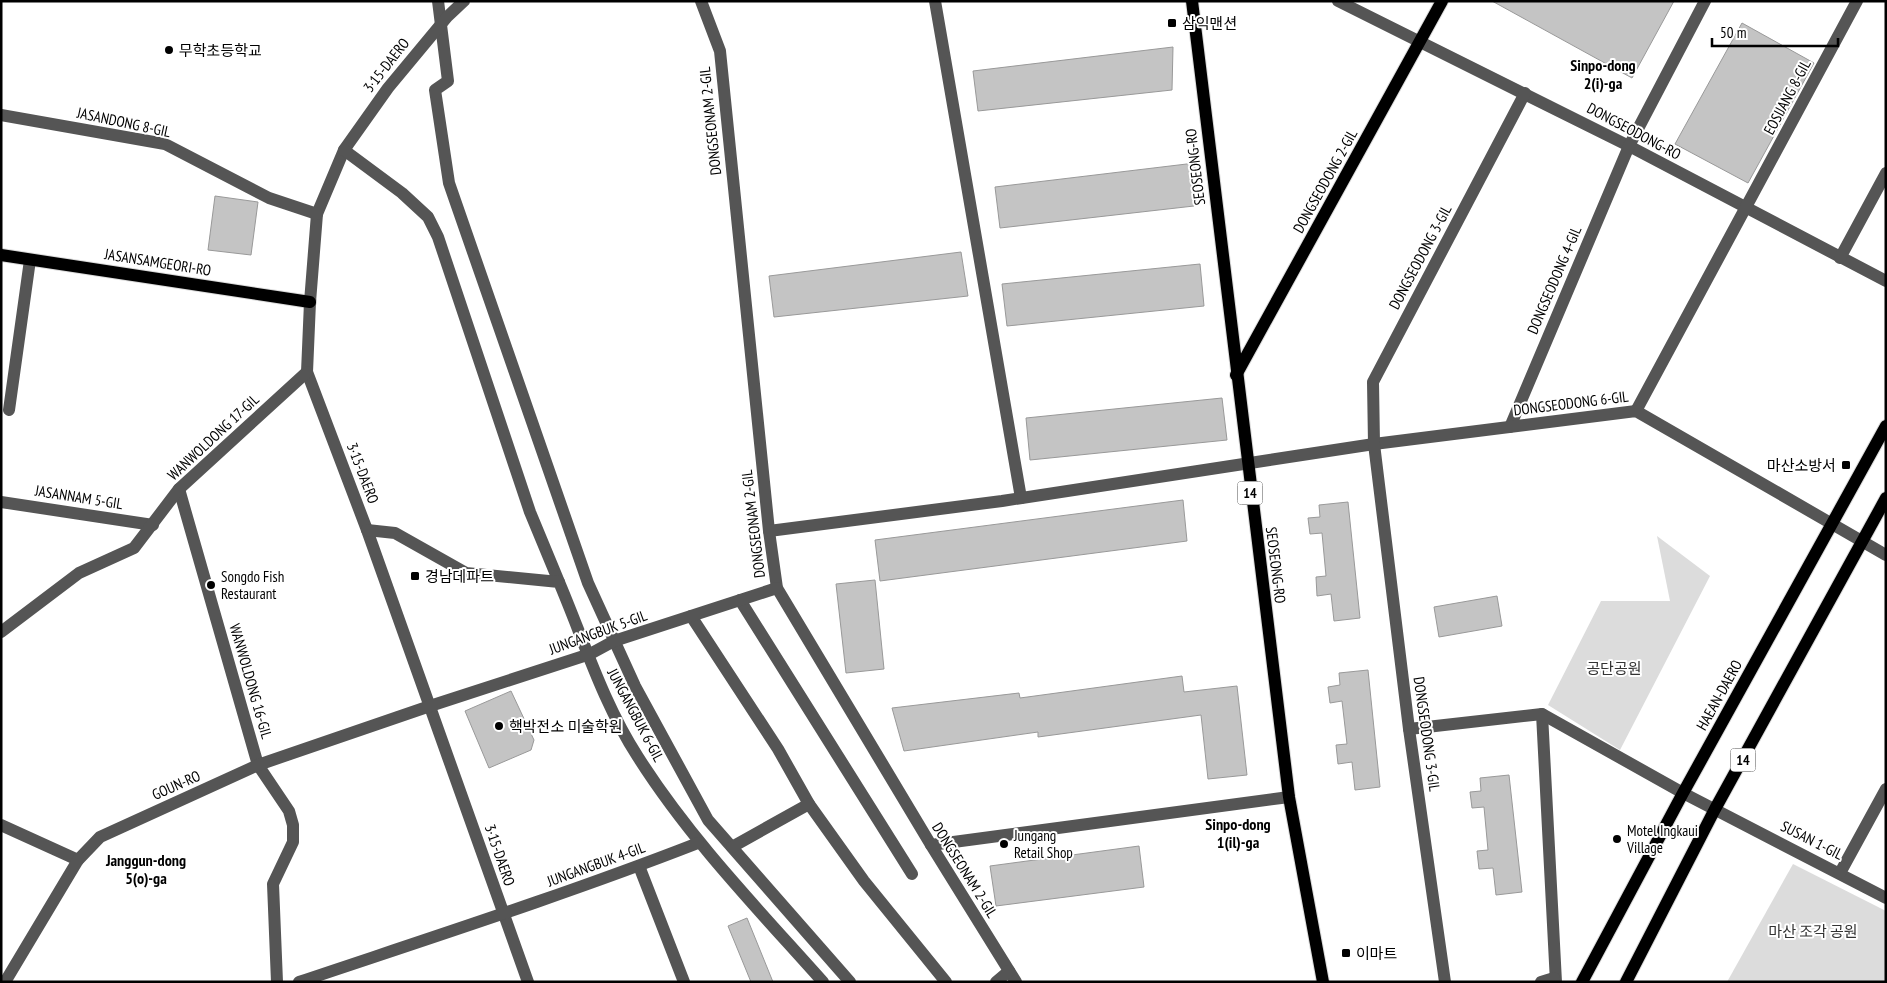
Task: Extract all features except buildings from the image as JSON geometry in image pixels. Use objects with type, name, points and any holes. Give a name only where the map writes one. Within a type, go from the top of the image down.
[{"type":"main road","name":"SEOSEONG-RO","points":[[1192,1],[1236,375],[1289,797],[1323,982]]},
{"type":"main road","name":"DONGSEODONG 2-GIL","points":[[1236,375],[1442,1]]},
{"type":"main road","name":"JASANSAMGEORI-RO","points":[[1,255],[310,302]]},
{"type":"main road","name":"HAEAN-DAERO","points":[[1582,982],[1683,793],[1886,426]]},
{"type":"main road","points":[[1862,540],[1886,498]]},
{"type":"main road","name":"14","points":[[1626,982],[1715,809],[1798,663],[1862,540]]},
{"type":"street","points":[[438,1],[443,21],[448,81],[435,90],[450,183],[588,582],[635,686],[708,820],[850,982]]},
{"type":"street","points":[[443,21],[445,1]]},
{"type":"street","name":"3·15-DAERO","points":[[464,1],[443,21],[388,88],[344,150],[317,214],[307,372],[367,530],[528,982]]},
{"type":"street","name":"DONGSEONAM 2-GIL","points":[[701,1],[720,51],[769,531],[777,588],[931,845],[1013,976]]},
{"type":"street","name":"DONGSEODONG-RO","points":[[1338,1],[1629,146],[1886,281]]},
{"type":"street","name":"DONGSEODONG 4-GIL","points":[[1510,427],[1629,146],[1705,1]]},
{"type":"street","name":"EOSIJANG 8-GIL","points":[[1636,411],[1857,1]]},
{"type":"street","points":[[936,6],[1021,498]]},
{"type":"street","name":"DONGSEODONG 3-GIL","points":[[1444,982],[1409,729],[1374,444],[1373,382],[1525,93]]},
{"type":"street","name":"JASANDONG 8-GIL","points":[[1,115],[165,144],[269,198],[317,214]]},
{"type":"street","name":"JUNGANGBUK 6-GIL","points":[[344,150],[402,193],[428,217],[435,230],[530,512],[590,654],[598,682],[637,757],[698,843],[822,982]]},
{"type":"street","points":[[1840,258],[1886,173]]},
{"type":"street","points":[[9,410],[30,260]]},
{"type":"street","name":"WANWOLDONG 17-GIL","points":[[1,632],[79,573],[134,548],[179,489],[307,372]]},
{"type":"street","name":"DONGSEODONG 6-GIL","points":[[769,531],[1021,498],[1374,444],[1636,411],[1886,555]]},
{"type":"street","name":"WANWOLDONG 16-GIL","points":[[179,489],[258,765],[289,811],[293,825],[293,842],[273,884],[277,982]]},
{"type":"street","name":"JASANNAM 5-GIL","points":[[1,502],[153,525]]},
{"type":"street","points":[[367,530],[395,533],[466,574],[559,582]]},
{"type":"street","name":"JUNGANGBUK 5-GIL","points":[[430,706],[590,654],[614,641],[777,588]]},
{"type":"street","points":[[740,600],[912,874]]},
{"type":"street","points":[[691,616],[778,749],[809,804],[864,881],[946,982]]},
{"type":"street","name":"GOUN-RO","points":[[5,982],[78,860],[100,837],[258,765],[430,706]]},
{"type":"street","points":[[1409,729],[1542,714],[1555,980],[1541,982]]},
{"type":"street","name":"SUSAN 1-GIL","points":[[1542,714],[1683,793],[1840,873],[1886,789]]},
{"type":"street","points":[[931,845],[1289,797]]},
{"type":"street","points":[[732,847],[809,804]]},
{"type":"street","points":[[1,825],[78,860]]},
{"type":"street","name":"JUNGANGBUK 4-GIL","points":[[299,982],[639,866],[698,843]]},
{"type":"street","points":[[639,866],[684,982]]},
{"type":"street","points":[[1840,873],[1886,898]]},
{"type":"street","points":[[996,982],[1013,976]]},
{"type":"green space","name":"공단공원","points":[[1657,536],[1710,576],[1620,750],[1548,705],[1601,601],[1670,601]]},
{"type":"green space","name":"마산 조각 공원","points":[[1793,864],[1886,911],[1886,982],[1727,982]]},
{"type":"place","name":"삼익맨션","points":[[1172,23]]},
{"type":"place","name":"무학초등학교","points":[[169,50]]},
{"type":"place","name":"마산소방서","points":[[1846,465]]},
{"type":"place","name":"경남데파트","points":[[415,576]]},
{"type":"place","name":"Songdo Fish Restaurant","points":[[211,585]]},
{"type":"place","name":"핵박전소 미술학원","points":[[499,726]]},
{"type":"place","name":"Motel Ingkaui Village","points":[[1617,839]]},
{"type":"place","name":"Jungang Retail Shop","points":[[1004,844]]},
{"type":"place","name":"이마트","points":[[1346,953]]},
{"type":"district","name":"Sinpo-dong 2(i)-ga","points":[[1603,74]]},
{"type":"district","name":"Sinpo-dong 1(il)-ga","points":[[1238,833]]},
{"type":"district","name":"Janggun-dong 5(o)-ga","points":[[146,869]]}]
